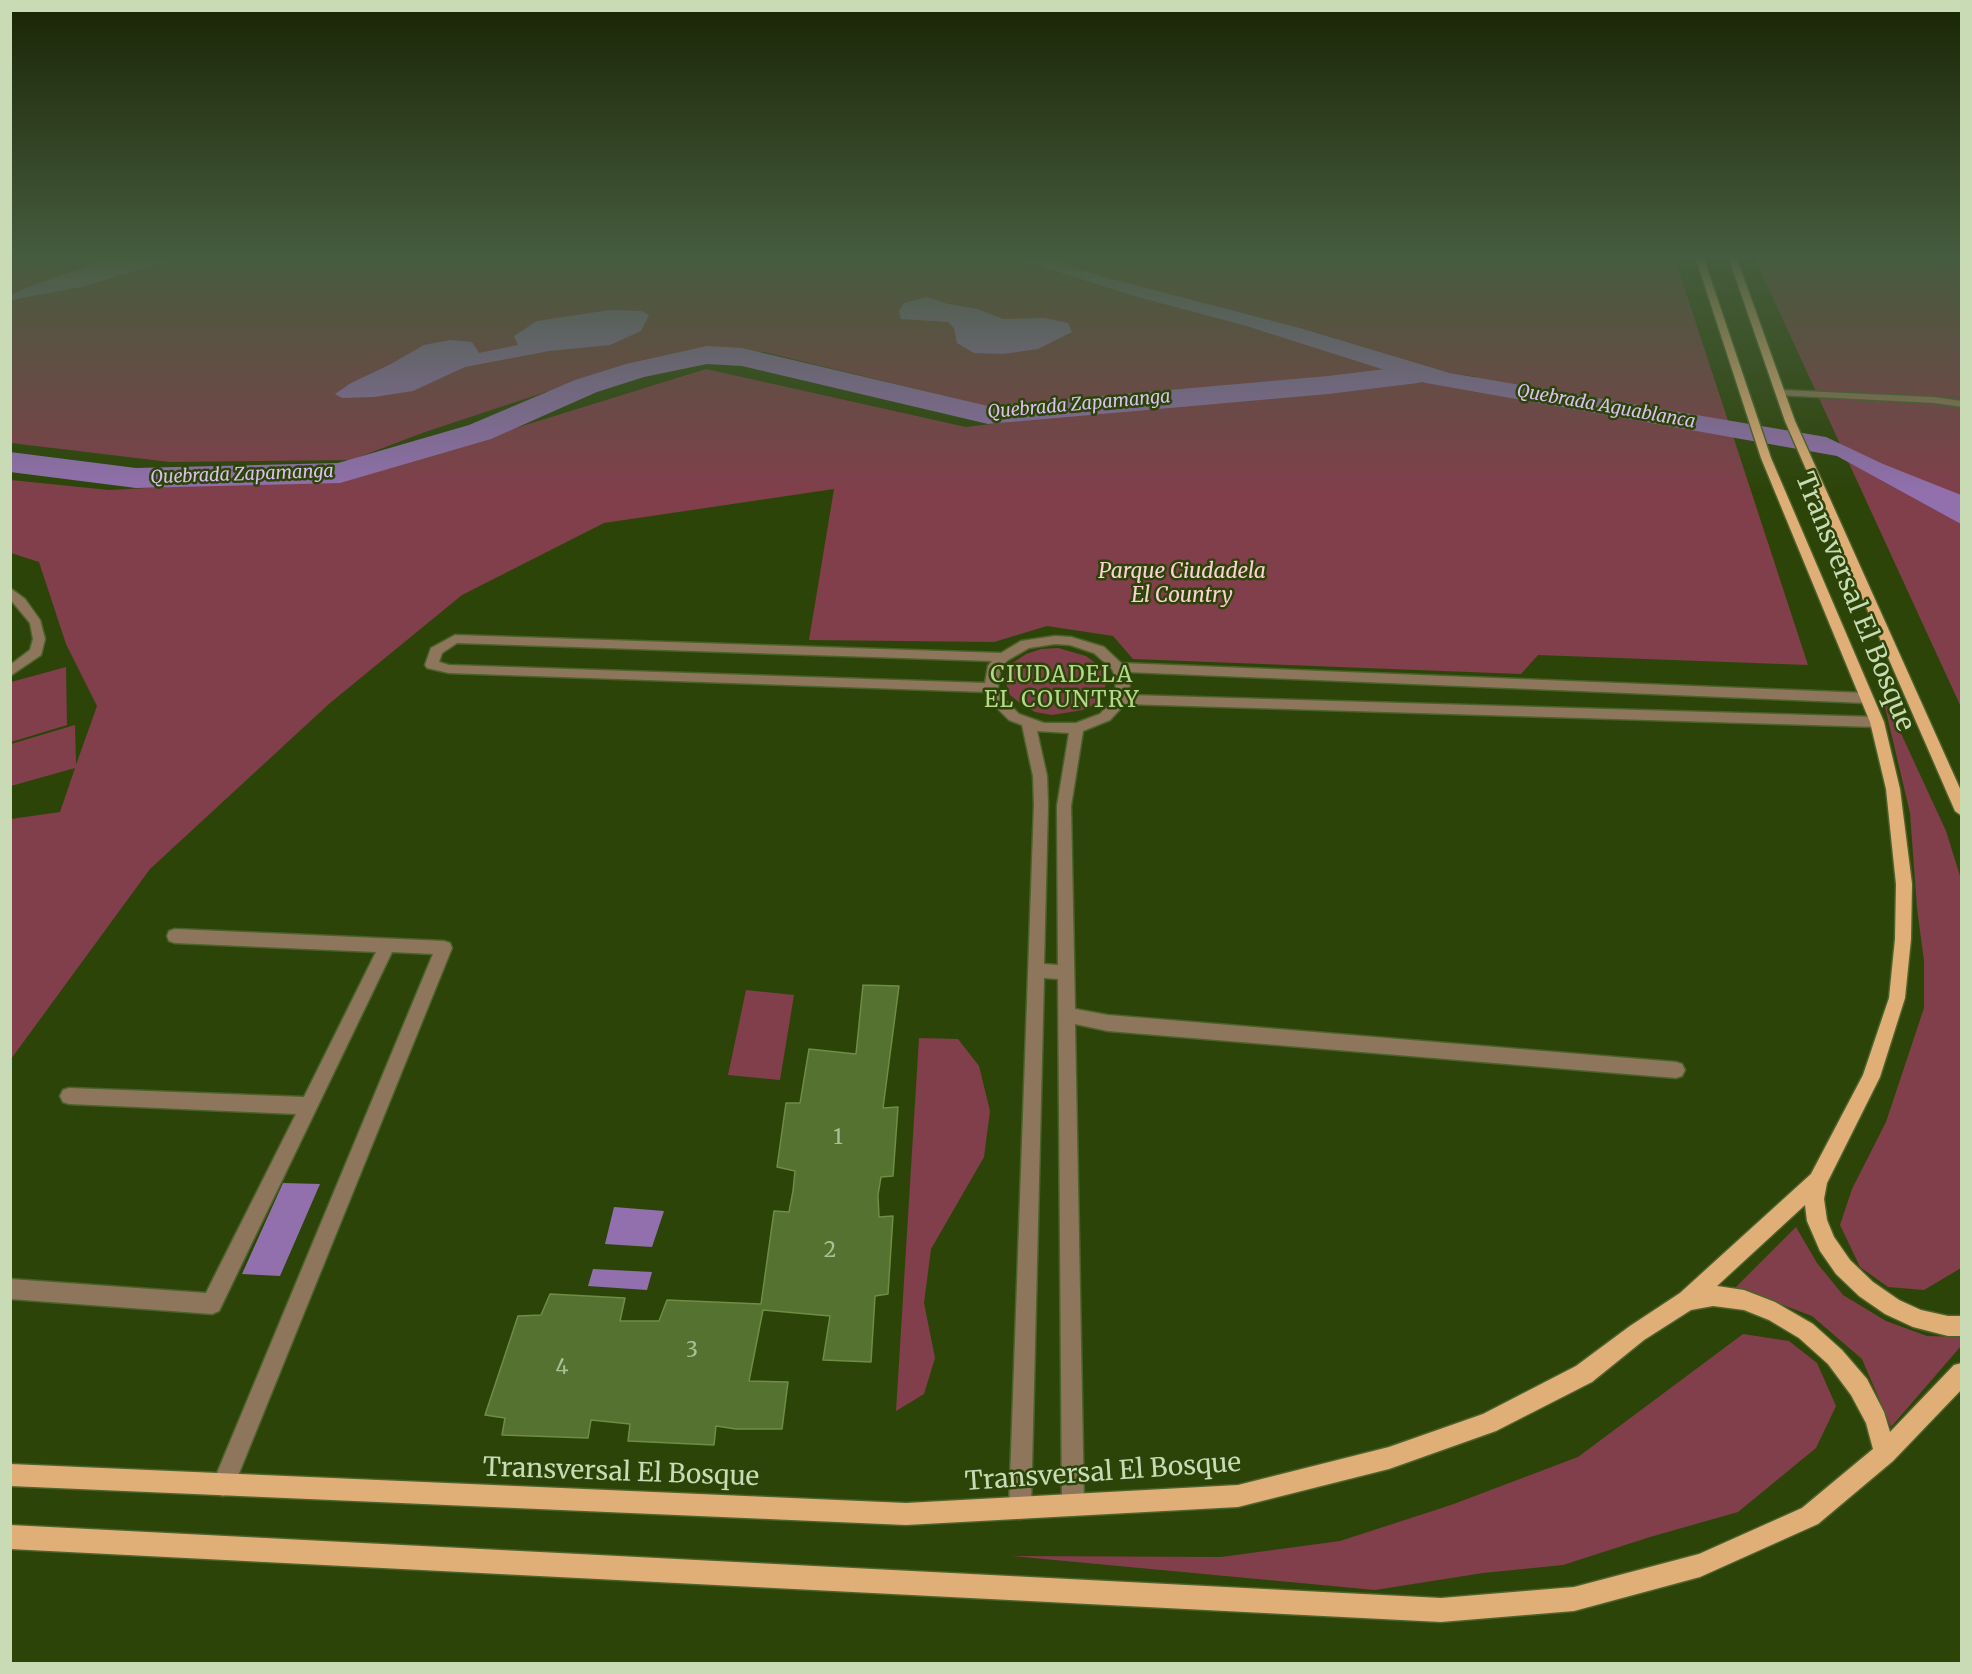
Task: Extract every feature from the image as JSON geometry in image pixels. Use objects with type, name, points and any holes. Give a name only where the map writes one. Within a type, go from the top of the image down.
[{"type":"main road","name":"Transversal El Bosque","points":[[10,1474],[906,1514],[1238,1496],[1389,1458],[1488,1423],[1584,1374],[1637,1333],[1687,1300],[1818,1181],[1870,1077],[1897,998],[1903,939],[1904,884],[1893,789],[1877,722],[1766,458],[1726,337]]},
{"type":"main road","name":"Transversal El Bosque","points":[[1761,337],[1790,421],[1962,811]]},
{"type":"main road","points":[[1818,1181],[1814,1199],[1817,1221],[1827,1244],[1843,1267],[1866,1289],[1892,1307],[1920,1320],[1948,1326],[1962,1326]]},
{"type":"main road","points":[[1687,1300],[1713,1296],[1744,1300],[1775,1312],[1806,1331],[1835,1357],[1859,1388],[1876,1420],[1885,1453]]},
{"type":"main road","points":[[10,1537],[1441,1610],[1574,1599],[1700,1565],[1810,1516],[1885,1453],[1962,1373]]},
{"type":"street","points":[[1782,393],[1934,400],[1962,404]]},
{"type":"street","points":[[10,592],[21,602],[36,623],[39,639],[36,652],[10,672]]},
{"type":"street","points":[[991,688],[449,669],[432,665],[436,651],[454,639],[1003,657]]},
{"type":"street","points":[[1055,639],[1099,650],[1118,667],[1123,678],[1122,699],[1105,717],[1077,728],[1060,729],[1028,723],[1003,708],[991,688],[995,666],[1003,657],[1026,644],[1055,639]]},
{"type":"street","points":[[1118,667],[1866,698]]},
{"type":"street","points":[[1122,699],[1877,722]]},
{"type":"street","points":[[1020,1508],[1040,776],[1028,723]]},
{"type":"street","points":[[1073,1505],[1064,806],[1077,728]]},
{"type":"street","points":[[175,936],[444,948],[223,1485]]},
{"type":"street","points":[[10,1289],[212,1304],[387,946]]},
{"type":"street","points":[[1035,971],[1065,972]]},
{"type":"street","points":[[1067,1015],[1108,1023],[1676,1070]]},
{"type":"street","points":[[69,1096],[309,1106]]},
{"type":"green space","name":"Parque Ciudadela El Country","points":[[11,337],[1282,337],[1398,373],[1358,381],[1402,376],[1477,377],[1450,373],[1330,337],[1701,337],[1808,665],[1538,655],[1521,674],[1133,659],[1113,636],[1047,626],[994,642],[809,640],[834,489],[604,523],[462,595],[330,703],[150,869],[11,1059],[11,819],[60,812],[75,768],[11,786],[11,744],[75,725],[76,765],[97,706],[66,644],[39,562],[11,553],[11,480],[109,490],[358,477],[706,369],[966,427],[1313,386],[994,408],[764,352],[697,351],[606,372],[425,432],[351,460],[170,462],[11,443]]},
{"type":"green space","points":[[1791,337],[1961,337],[1961,707]]},
{"type":"green space","points":[[1058,648],[1086,656],[1097,664],[1104,673],[1106,684],[1103,694],[1095,704],[1083,710],[1052,715],[1035,712],[1010,695],[1006,683],[1007,672],[1014,662],[1026,654],[1041,649]]},
{"type":"green space","points":[[66,667],[67,725],[11,742],[11,682]]},
{"type":"green space","points":[[1881,690],[1946,831],[1961,879],[1961,1268],[1924,1290],[1888,1287],[1860,1267],[1840,1225],[1852,1189],[1886,1122],[1924,1008],[1924,961],[1917,908],[1910,813]]},
{"type":"green space","points":[[746,990],[794,995],[780,1080],[728,1075]]},
{"type":"green space","points":[[919,1038],[958,1039],[979,1066],[990,1111],[984,1157],[931,1249],[924,1303],[935,1358],[924,1394],[896,1411]]},
{"type":"green space","points":[[1796,1227],[1817,1263],[1843,1295],[1886,1321],[1927,1336],[1961,1337],[1961,1346],[1891,1427],[1862,1359],[1812,1316],[1767,1299],[1732,1291]]},
{"type":"green space","points":[[1743,1334],[1789,1341],[1817,1363],[1836,1406],[1816,1448],[1738,1512],[1563,1565],[1483,1573],[1375,1590],[1012,1556],[1221,1557],[1340,1541],[1451,1505],[1578,1457]]},
{"type":"water","points":[[514,337],[627,337],[610,345],[549,351],[465,367],[413,391],[374,397],[342,398],[335,394],[351,383],[424,345],[450,340],[472,342],[479,353],[518,345]]},
{"type":"water","points":[[956,337],[1062,337],[1038,349],[1003,354],[974,353],[957,343]]},
{"type":"water","name":"Quebrada Aguablanca","points":[[1281,337],[1330,337],[1450,373],[1826,437],[1883,464],[1961,495],[1961,524],[1837,456],[1426,383]]},
{"type":"water","points":[[283,1183],[320,1184],[280,1276],[242,1274]]},
{"type":"water","points":[[614,1207],[664,1211],[652,1247],[605,1244]]},
{"type":"water","points":[[593,1269],[652,1272],[647,1290],[588,1286]]},
{"type":"building","points":[[863,985],[899,986],[883,1108],[898,1107],[893,1176],[881,1177],[878,1195],[879,1217],[893,1216],[888,1294],[875,1296],[871,1362],[823,1360],[830,1316],[763,1310],[749,1381],[788,1382],[782,1429],[736,1429],[716,1426],[714,1445],[628,1441],[630,1424],[591,1420],[588,1438],[502,1435],[505,1418],[485,1415],[518,1316],[541,1315],[550,1294],[625,1298],[620,1321],[659,1321],[667,1300],[761,1304],[774,1211],[789,1212],[793,1191],[795,1171],[777,1167],[786,1103],[800,1103],[809,1049],[856,1054]]},
{"type":"waterway","name":"Quebrada Zapamanga","points":[[10,462],[136,478],[340,473],[480,432],[586,386],[637,370],[707,355],[742,357],[988,415],[1328,385],[1418,374]]},
{"type":"district","name":"CIUDADELA EL COUNTRY","points":[[1062,688]]}]
